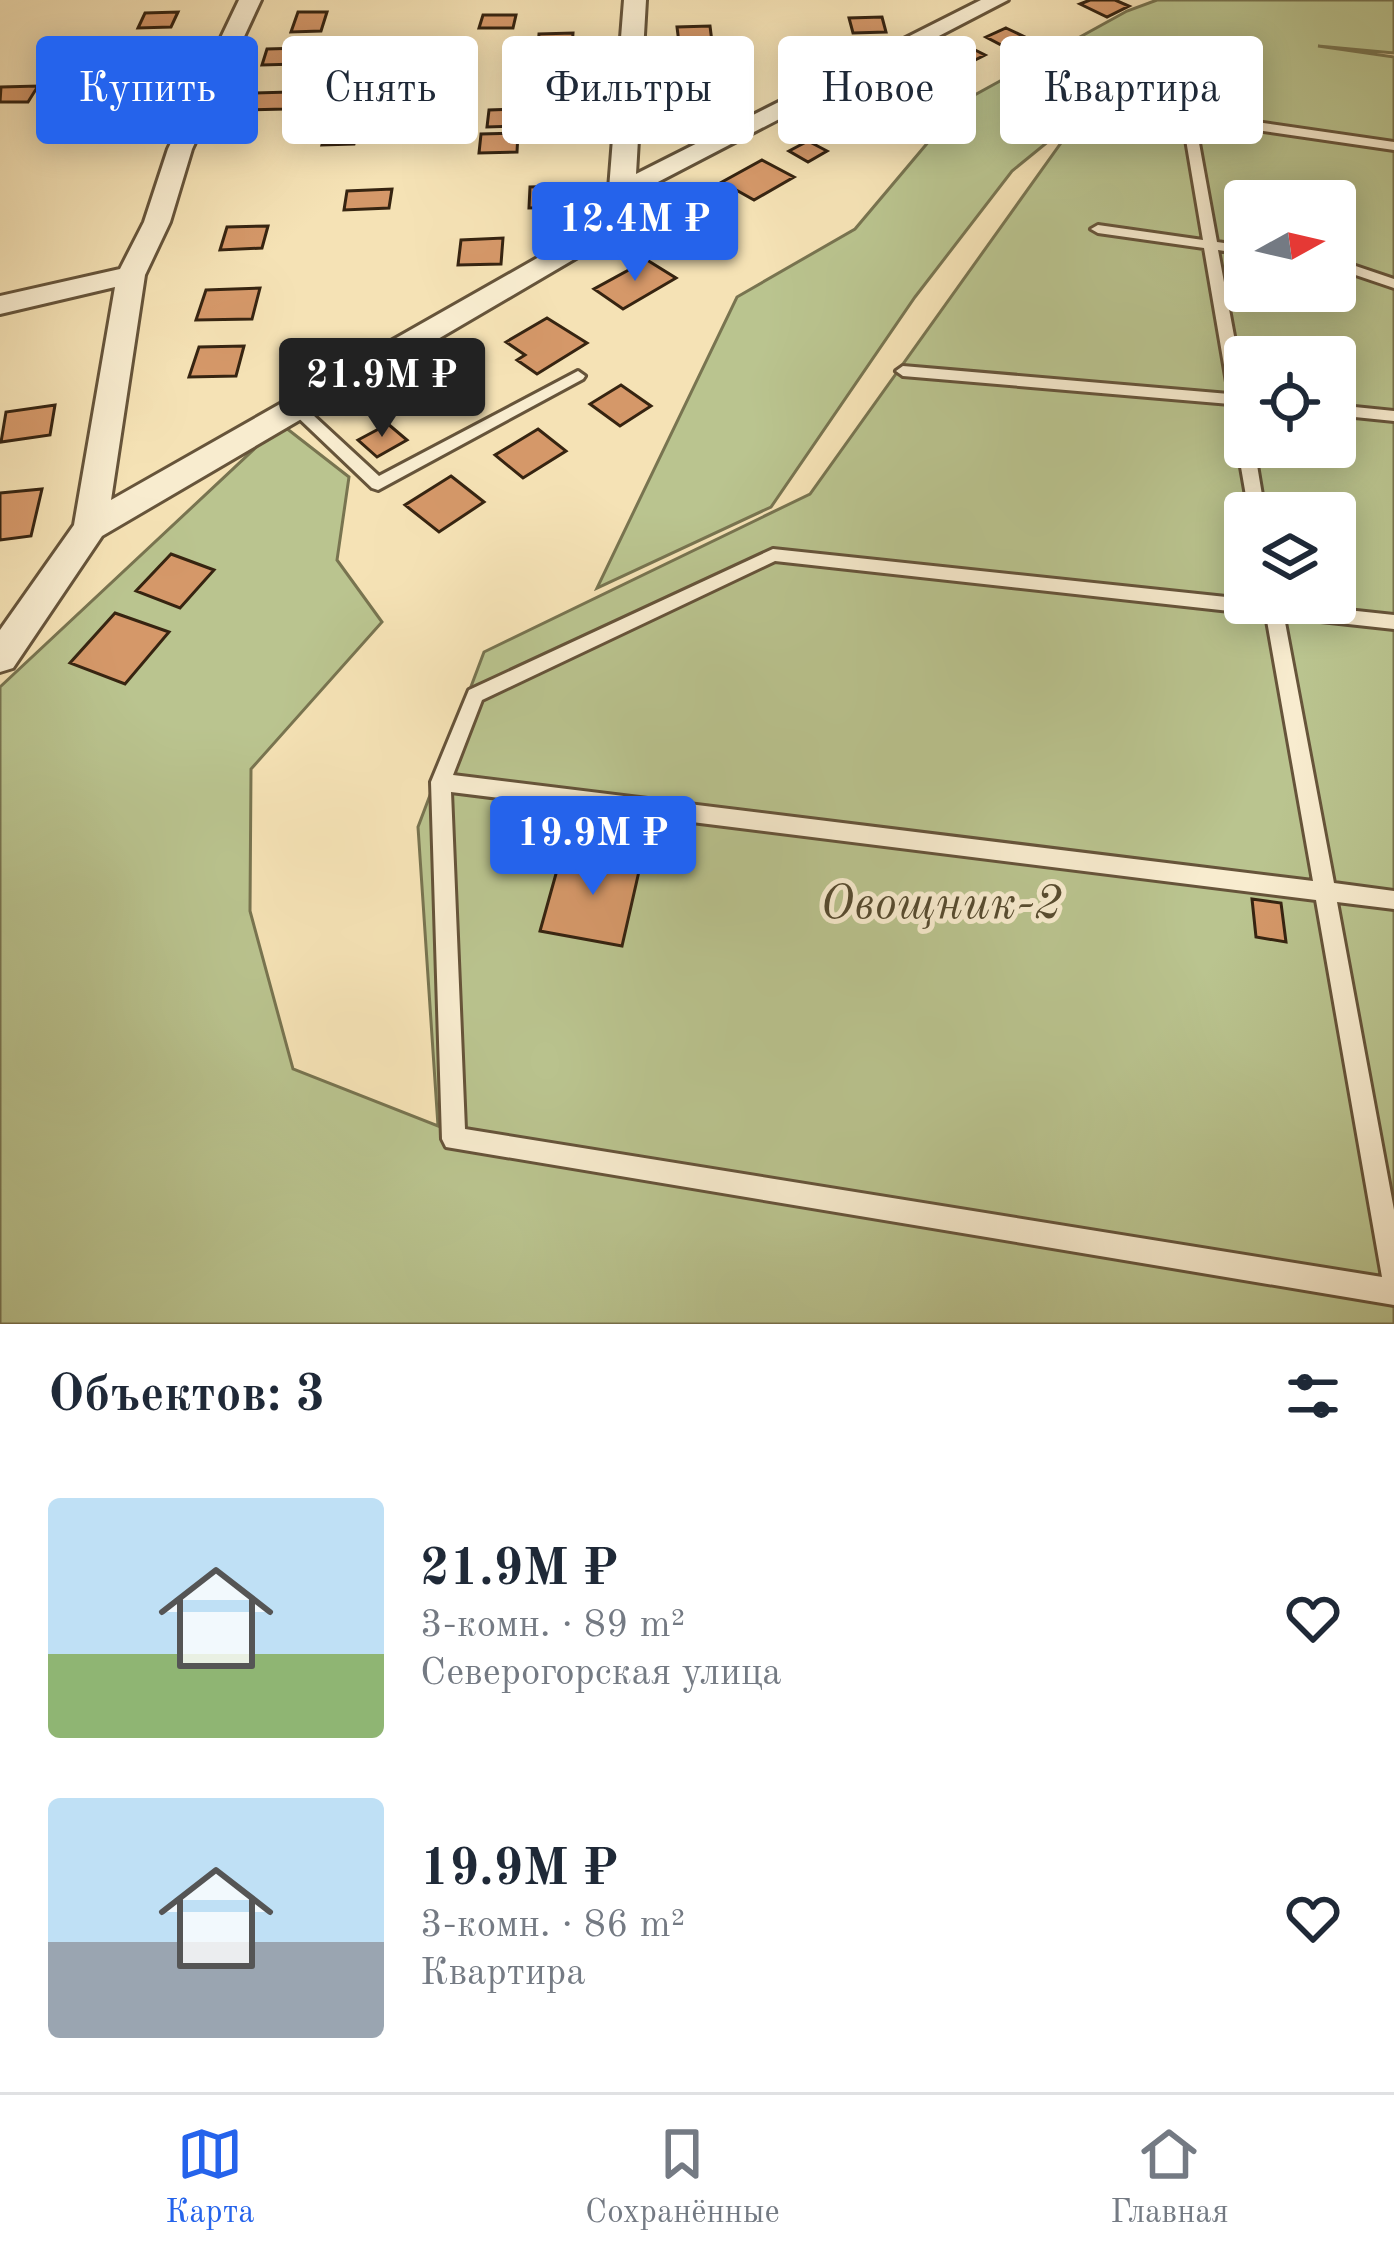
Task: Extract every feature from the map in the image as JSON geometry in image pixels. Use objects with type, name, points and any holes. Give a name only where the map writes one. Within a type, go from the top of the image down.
[{"type":"street","points":[[90,527],[131,275],[157,221],[179,149],[250,0]]},
{"type":"street","points":[[622,191],[635,0]]},
{"type":"street","points":[[0,658],[90,527],[579,245],[622,191],[997,0]]},
{"type":"street","points":[[0,305],[131,275]]},
{"type":"lane","points":[[1229,336],[1188,116],[1394,146]]},
{"type":"lane","points":[[1099,229],[1224,247]]},
{"type":"lane","points":[[1356,270],[1394,284]]},
{"type":"lane","points":[[903,371],[1224,398]]},
{"type":"lane","points":[[295,407],[379,484],[578,376]]},
{"type":"lane","points":[[1356,412],[1394,416]]},
{"type":"lane","points":[[1224,600],[773,555],[475,695],[441,782],[454,1139],[1394,1292]]},
{"type":"lane","points":[[1356,617],[1394,622]]},
{"type":"lane","points":[[1276,624],[1394,1277]]},
{"type":"lane","points":[[441,782],[1394,900]]},
{"type":"green space","name":"Овощник-2","points":[[1157,0],[1394,0],[1394,53],[1318,46],[1394,57],[1394,1324],[0,1324],[0,687],[281,424],[349,477],[337,560],[382,622],[251,769],[250,911],[293,1069],[438,1126],[418,827],[484,652],[810,494],[1060,144],[1263,144],[1263,36],[1082,36]]},
{"type":"green space","name":"Овощник-2","points":[[1000,81],[1000,144],[1045,144],[1012,171],[915,297],[771,507],[597,588],[737,297],[855,229],[927,144],[976,144],[976,94]]},
{"type":"building","points":[[1115,0],[1129,6],[1107,17],[1080,4]]},
{"type":"building","points":[[178,12],[171,27],[138,28],[145,13]]},
{"type":"building","points":[[298,12],[327,12],[321,31],[291,32]]},
{"type":"building","points":[[483,15],[516,15],[513,28],[479,28]]},
{"type":"building","points":[[882,17],[886,32],[853,33],[849,18]]},
{"type":"building","points":[[710,26],[711,36],[678,36],[677,27]]},
{"type":"building","points":[[1006,28],[1023,36],[1000,36],[1000,44],[986,37]]},
{"type":"building","points":[[267,49],[282,49],[282,64],[262,65]]},
{"type":"building","points":[[1,87],[36,89],[28,102],[0,102]]},
{"type":"building","points":[[282,92],[282,109],[258,110],[258,93]]},
{"type":"building","points":[[489,110],[502,110],[502,127],[487,127]]},
{"type":"building","points":[[502,133],[502,144],[517,144],[517,152],[479,153],[481,134]]},
{"type":"building","points":[[814,144],[827,151],[808,162],[789,151]]},
{"type":"building","points":[[762,160],[794,177],[754,200],[722,182]]},
{"type":"building","points":[[569,186],[568,207],[529,208],[530,187]]},
{"type":"building","points":[[392,189],[389,208],[344,210],[347,191]]},
{"type":"building","points":[[268,226],[262,248],[220,250],[227,227]]},
{"type":"building","points":[[503,238],[501,264],[458,265],[461,240]]},
{"type":"building","points":[[647,260],[676,278],[623,309],[594,289]]},
{"type":"building","points":[[260,288],[252,319],[196,320],[206,290]]},
{"type":"building","points":[[547,318],[587,343],[537,374],[517,360],[525,355],[506,342]]},
{"type":"building","points":[[244,346],[236,376],[189,377],[199,347]]},
{"type":"building","points":[[621,385],[651,406],[620,426],[590,404]]},
{"type":"building","points":[[55,405],[50,435],[1,442],[6,412]]},
{"type":"building","points":[[388,424],[407,440],[377,457],[358,440]]},
{"type":"building","points":[[538,429],[566,451],[523,478],[495,455]]},
{"type":"building","points":[[451,476],[484,502],[439,532],[405,505]]},
{"type":"building","points":[[42,489],[31,536],[0,540],[0,493]]},
{"type":"building","points":[[171,554],[214,570],[180,608],[136,591]]},
{"type":"building","points":[[115,613],[169,632],[125,684],[70,663]]},
{"type":"building","points":[[589,849],[642,858],[622,946],[540,931],[559,863],[584,867]]},
{"type":"building","points":[[1252,899],[1281,903],[1286,942],[1256,937]]}]
